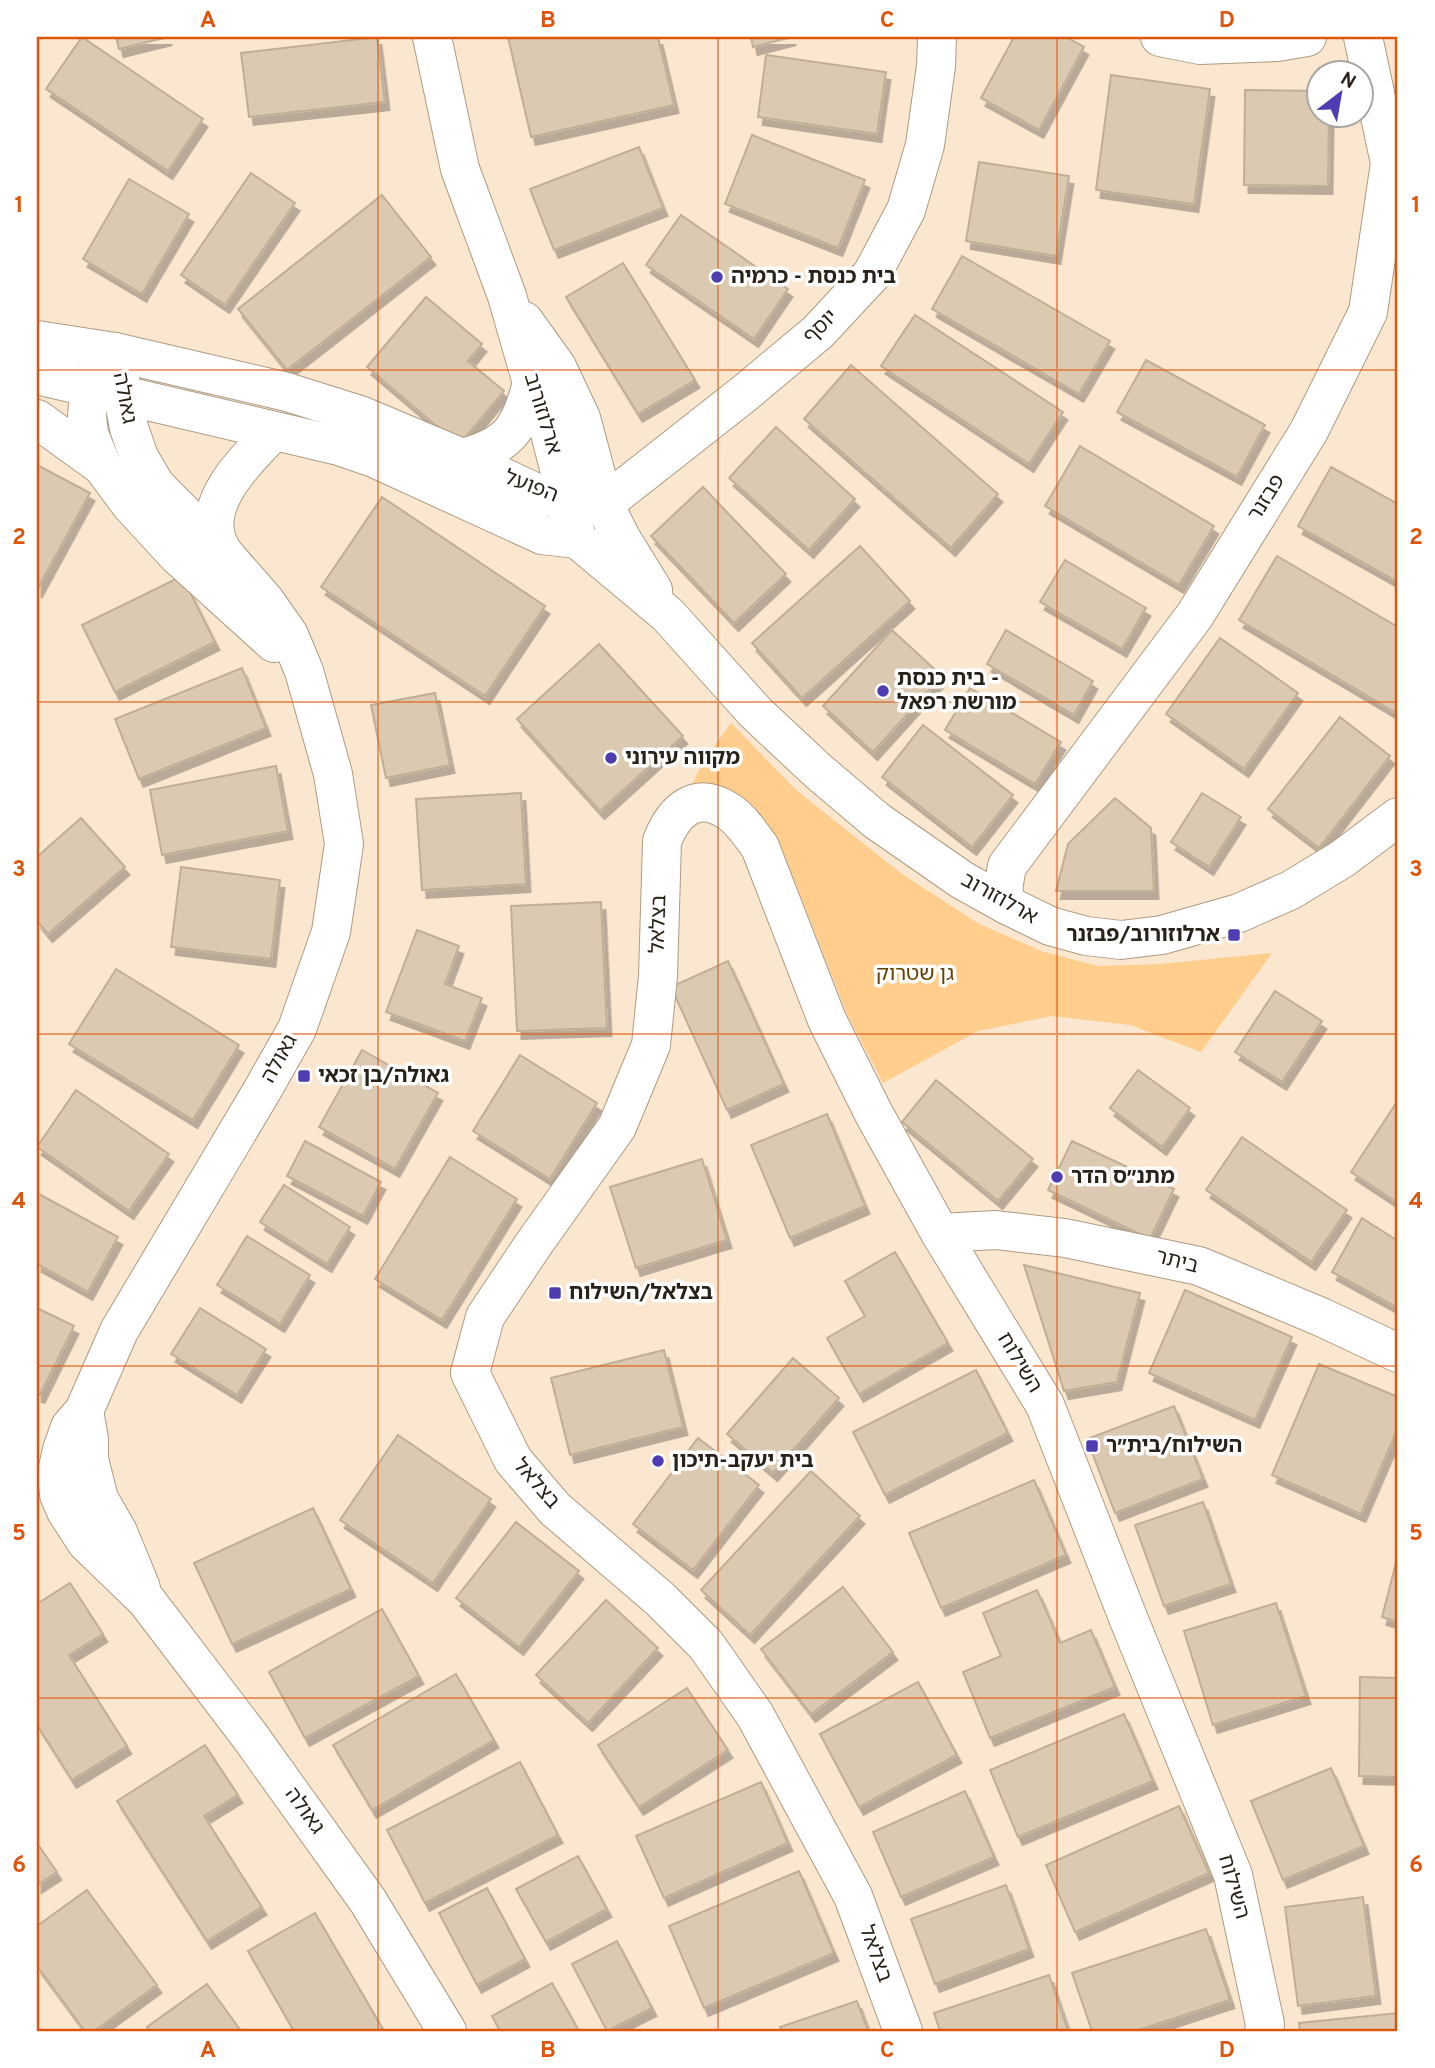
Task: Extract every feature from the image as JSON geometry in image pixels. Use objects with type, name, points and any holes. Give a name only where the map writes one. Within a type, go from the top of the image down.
[{"type":"street","name":"ארלוזורוב","points":[[432,37],[460,169],[507,296],[532,383],[550,433],[577,540],[668,615],[755,712],[817,771],[877,821],[962,880],[1007,905],[1051,926],[1086,936],[1121,940],[1162,936],[1239,913],[1291,890],[1342,859],[1398,817]]},
{"type":"street","name":"יוסף","points":[[604,505],[818,332],[872,274],[906,210],[925,145],[936,66],[937,37]]},
{"type":"street","points":[[1160,37],[1200,45],[1277,42],[1307,37]]},
{"type":"street","name":"פבזנר","points":[[1007,905],[1003,889],[1007,866],[1195,615],[1309,431],[1368,312],[1390,163],[1363,37]]},
{"type":"street","name":"ארלוזורוב","points":[[507,296],[556,367],[581,418],[604,505],[668,615]]},
{"type":"street","name":"הפועל","points":[[37,340],[115,352],[287,392],[360,415],[543,496],[604,505]]},
{"type":"street","name":"גאולה","points":[[115,352],[106,392],[87,417],[89,434],[102,466],[130,504],[178,556],[304,671]]},
{"type":"street","name":"הפועל","points":[[37,375],[339,446],[374,458],[542,535],[577,540]]},
{"type":"street","points":[[462,458],[482,453],[506,438],[521,418],[532,383]]},
{"type":"street","name":"גאולה","points":[[106,392],[129,428],[139,457],[156,486],[225,555],[266,601],[289,635],[304,671],[333,774],[344,844],[331,932],[297,1029],[119,1331],[84,1411],[70,1427],[57,1472],[59,1495],[86,1542],[146,1600],[249,1735],[368,1901],[447,2031]]},
{"type":"street","points":[[37,419],[102,466]]},
{"type":"street","points":[[225,555],[216,539],[215,516],[223,495],[235,472],[273,432]]},
{"type":"street","points":[[577,540],[604,505]]},
{"type":"street","name":"השילוח","points":[[662,841],[669,823],[681,810],[696,802],[712,803],[729,811],[760,847],[827,1020],[874,1114],[940,1233],[1045,1405],[1233,1875],[1265,2024],[1264,2031]]},
{"type":"street","name":"בצלאל","points":[[662,841],[658,976],[651,1045],[617,1127],[485,1317],[470,1373],[513,1460],[555,1509],[660,1599],[706,1645],[755,1715],[853,1896],[903,2031]]},
{"type":"street","name":"ביתר","points":[[940,1233],[996,1230],[1065,1238],[1199,1266],[1321,1317],[1398,1353]]},
{"type":"green space","name":"גן שטרוק","points":[[731,723],[796,790],[902,874],[979,924],[1044,952],[1098,966],[1160,964],[1272,953],[1201,1052],[1130,1025],[1052,1016],[978,1031],[883,1083],[847,1014],[779,841],[761,820],[718,792],[692,784],[704,760]]},
{"type":"building","points":[[82,37],[203,119],[168,171],[46,89]]},
{"type":"building","points":[[116,37],[168,37],[119,49]]},
{"type":"building","points":[[377,37],[385,102],[249,117],[241,53]]},
{"type":"building","points":[[508,37],[658,37],[674,105],[531,137]]},
{"type":"building","points":[[751,37],[792,37],[753,47]]},
{"type":"building","points":[[1014,37],[1066,37],[1084,47],[1039,130],[981,98]]},
{"type":"building","points":[[766,55],[886,72],[877,134],[758,117]]},
{"type":"building","points":[[1111,75],[1210,89],[1194,204],[1096,190]]},
{"type":"building","points":[[1245,90],[1306,91],[1306,130],[1329,130],[1328,186],[1244,185]]},
{"type":"building","points":[[752,135],[865,180],[838,248],[725,204]]},
{"type":"building","points":[[639,147],[663,208],[554,250],[530,189]]},
{"type":"building","points":[[979,162],[1069,176],[1056,256],[966,241]]},
{"type":"building","points":[[251,173],[295,203],[225,305],[181,275]]},
{"type":"building","points":[[129,179],[189,214],[142,294],[83,259]]},
{"type":"building","points":[[382,195],[431,257],[287,370],[238,309]]},
{"type":"building","name":"בית כנסת - כרמיה","points":[[681,215],[788,289],[754,339],[646,265]]},
{"type":"building","points":[[962,256],[1110,341],[1079,394],[932,309]]},
{"type":"building","points":[[623,263],[695,380],[638,414],[566,297]]},
{"type":"building","points":[[426,297],[482,344],[468,361],[504,391],[459,445],[367,367]]},
{"type":"building","points":[[915,315],[1063,412],[1029,464],[881,366]]},
{"type":"building","points":[[1146,360],[1265,425],[1237,477],[1117,412]]},
{"type":"building","points":[[851,365],[998,494],[951,548],[804,419]]},
{"type":"building","points":[[776,427],[855,499],[809,550],[729,478]]},
{"type":"building","points":[[1080,446],[1214,526],[1179,585],[1045,506]]},
{"type":"building","points":[[37,465],[90,493],[37,590]]},
{"type":"building","points":[[1331,467],[1398,504],[1398,582],[1298,526]]},
{"type":"building","points":[[703,487],[786,574],[734,623],[651,536]]},
{"type":"building","points":[[382,497],[545,606],[485,696],[321,587]]},
{"type":"building","points":[[860,546],[910,601],[802,698],[752,643]]},
{"type":"building","points":[[1277,556],[1398,627],[1398,714],[1239,620]]},
{"type":"building","points":[[1065,560],[1146,608],[1122,649],[1040,602]]},
{"type":"building","points":[[182,576],[215,642],[115,692],[82,625]]},
{"type":"building","name":"בית כנסת - מורשת רפאל","points":[[892,630],[942,676],[873,752],[823,706]]},
{"type":"building","points":[[1006,630],[1093,681],[1074,715],[987,664]]},
{"type":"building","points":[[1220,638],[1298,693],[1244,769],[1166,714]]},
{"type":"building","points":[[599,644],[683,736],[600,811],[517,719]]},
{"type":"building","points":[[242,668],[266,728],[139,779],[115,719]]},
{"type":"building","points":[[970,688],[1061,742],[1035,784],[945,730]]},
{"type":"building","points":[[435,693],[450,765],[386,778],[371,705]]},
{"type":"building","points":[[1340,717],[1390,756],[1319,848],[1268,809]]},
{"type":"building","points":[[923,725],[1013,795],[972,847],[882,777]]},
{"type":"building","points":[[276,766],[288,831],[162,855],[150,790]]},
{"type":"building","points":[[521,793],[526,884],[422,890],[416,799]]},
{"type":"building","points":[[1202,793],[1241,817],[1209,867],[1171,842]]},
{"type":"building","points":[[1115,798],[1151,828],[1154,891],[1056,891],[1068,844]]},
{"type":"building","points":[[81,818],[125,867],[48,934],[37,921],[37,857]]},
{"type":"building","points":[[181,867],[280,880],[271,959],[171,947]]},
{"type":"building","points":[[601,902],[607,1028],[517,1031],[511,906]]},
{"type":"building","points":[[417,930],[459,946],[445,984],[482,998],[465,1041],[386,1012]]},
{"type":"building","points":[[728,961],[784,1084],[727,1110],[671,987]]},
{"type":"building","points":[[116,969],[239,1045],[193,1120],[69,1044]]},
{"type":"building","points":[[1275,991],[1322,1021],[1282,1082],[1235,1052]]},
{"type":"building","points":[[362,1050],[438,1093],[395,1169],[319,1127]]},
{"type":"building","points":[[520,1055],[597,1103],[550,1179],[473,1131]]},
{"type":"building","points":[[1138,1070],[1190,1108],[1162,1147],[1110,1108]]},
{"type":"building","points":[[936,1080],[1033,1159],[998,1201],[902,1122]]},
{"type":"building","points":[[76,1090],[169,1154],[129,1211],[37,1147]]},
{"type":"building","points":[[1398,1100],[1398,1203],[1351,1172]]},
{"type":"building","points":[[827,1114],[865,1206],[790,1238],[751,1145]]},
{"type":"building","points":[[1242,1137],[1347,1210],[1311,1262],[1206,1190]]},
{"type":"building","points":[[305,1141],[381,1182],[363,1216],[287,1176]]},
{"type":"building","points":[[1072,1141],[1174,1189],[1150,1239],[1048,1190]]},
{"type":"building","points":[[450,1157],[517,1199],[442,1320],[375,1279]]},
{"type":"building","points":[[702,1159],[727,1240],[636,1268],[610,1187]]},
{"type":"building","points":[[284,1185],[350,1227],[327,1264],[260,1222]]},
{"type":"building","points":[[37,1193],[118,1237],[88,1292],[37,1264]]},
{"type":"building","points":[[1362,1218],[1398,1241],[1398,1308],[1332,1272]]},
{"type":"building","points":[[247,1236],[310,1275],[280,1324],[217,1285]]},
{"type":"building","points":[[895,1252],[948,1343],[859,1394],[827,1338],[865,1316],[845,1281]]},
{"type":"building","points":[[1024,1265],[1140,1293],[1117,1382],[1064,1391]]},
{"type":"building","points":[[1185,1290],[1292,1337],[1255,1420],[1149,1373]]},
{"type":"building","points":[[37,1308],[74,1326],[40,1395],[37,1394]]},
{"type":"building","points":[[200,1308],[266,1349],[237,1395],[171,1354]]},
{"type":"building","points":[[664,1350],[683,1427],[570,1455],[551,1378]]},
{"type":"building","points":[[793,1358],[839,1398],[773,1473],[727,1434]]},
{"type":"building","points":[[1319,1364],[1398,1397],[1398,1428],[1361,1514],[1272,1475]]},
{"type":"building","points":[[976,1370],[1008,1433],[885,1495],[853,1432]]},
{"type":"building","points":[[1174,1406],[1203,1479],[1115,1513],[1087,1439]]},
{"type":"building","points":[[398,1435],[491,1499],[433,1583],[340,1520]]},
{"type":"building","points":[[698,1438],[759,1485],[693,1570],[633,1524]]},
{"type":"building","points":[[811,1471],[860,1516],[750,1635],[701,1590]]},
{"type":"building","points":[[1034,1480],[1066,1555],[941,1608],[909,1533]]},
{"type":"building","points":[[1203,1502],[1231,1584],[1164,1606],[1135,1525]]},
{"type":"building","points":[[313,1508],[351,1589],[232,1644],[194,1563]]},
{"type":"building","points":[[516,1522],[579,1571],[519,1647],[456,1598]]},
{"type":"building","points":[[1398,1555],[1398,1622],[1382,1617]]},
{"type":"building","points":[[70,1583],[103,1634],[69,1655],[127,1746],[72,1780],[37,1725],[37,1604]]},
{"type":"building","points":[[843,1587],[893,1652],[811,1714],[761,1649]]},
{"type":"building","points":[[1037,1590],[1060,1643],[1091,1630],[1115,1687],[990,1738],[963,1672],[1001,1656],[983,1613]]},
{"type":"building","points":[[606,1600],[658,1648],[588,1723],[536,1675]]},
{"type":"building","points":[[1276,1603],[1306,1696],[1213,1725],[1184,1631]]},
{"type":"building","points":[[382,1609],[419,1676],[305,1738],[269,1672]]},
{"type":"building","points":[[456,1674],[494,1740],[372,1810],[333,1745]]},
{"type":"building","points":[[1360,1677],[1398,1678],[1398,1777],[1359,1776]]},
{"type":"building","points":[[918,1682],[957,1755],[859,1807],[820,1734]]},
{"type":"building","points":[[687,1688],[728,1750],[639,1807],[598,1745]]},
{"type":"building","points":[[1124,1714],[1153,1781],[1018,1837],[990,1770]]},
{"type":"building","points":[[205,1745],[238,1795],[204,1816],[262,1907],[207,1941],[117,1801]]},
{"type":"building","points":[[520,1762],[558,1835],[425,1903],[387,1830]]},
{"type":"building","points":[[1331,1768],[1364,1846],[1283,1880],[1251,1801]]},
{"type":"building","points":[[761,1782],[788,1843],[664,1898],[636,1836]]},
{"type":"building","points":[[965,1791],[994,1857],[901,1897],[873,1832]]},
{"type":"building","points":[[1179,1806],[1209,1873],[1075,1932],[1046,1865]]},
{"type":"building","points":[[37,1843],[57,1872],[37,1885]]},
{"type":"building","points":[[578,1856],[607,1909],[546,1942],[516,1889]]},
{"type":"building","points":[[799,1871],[834,1953],[704,2008],[669,1926]]},
{"type":"building","points":[[1006,1885],[1029,1949],[935,1984],[911,1919]]},
{"type":"building","points":[[487,1888],[525,1959],[477,1985],[439,1913]]},
{"type":"building","points":[[87,1890],[157,1985],[94,2031],[85,2031],[37,1966],[37,1926]]},
{"type":"building","points":[[1363,1897],[1376,1996],[1298,2006],[1285,1907]]},
{"type":"building","points":[[315,1913],[384,2031],[294,2031],[248,1951]]},
{"type":"building","points":[[1206,1929],[1230,2000],[1136,2031],[1092,2031],[1072,1973]]},
{"type":"building","points":[[617,1941],[652,2008],[607,2031],[572,1964]]},
{"type":"building","points":[[1049,1975],[1068,2031],[940,2031],[934,2013]]},
{"type":"building","points":[[552,1983],[579,2031],[500,2031],[492,2016]]},
{"type":"building","points":[[207,1984],[241,2031],[150,2031],[147,2027]]},
{"type":"building","points":[[857,2001],[868,2031],[782,2031],[780,2027]]},
{"type":"building","points":[[1398,2013],[1398,2031],[1300,2031],[1299,2023]]},
{"type":"place","name":"בית כנסת - כרמיה","points":[[717,277]]},
{"type":"place","name":"בית כנסת - מורשת רפאל","points":[[883,691]]},
{"type":"place","name":"מקווה עירוני","points":[[611,758]]},
{"type":"place","name":"ארלוזורוב/פבזנר","points":[[1234,935]]},
{"type":"place","name":"גאולה/בן זכאי","points":[[304,1076]]},
{"type":"place","name":"מתנ״ס הדר","points":[[1057,1177]]},
{"type":"place","name":"בצלאל/השילוח","points":[[555,1293]]},
{"type":"place","name":"השילוח/בית״ר","points":[[1092,1446]]},
{"type":"place","name":"בית יעקב-תיכון","points":[[658,1461]]}]
